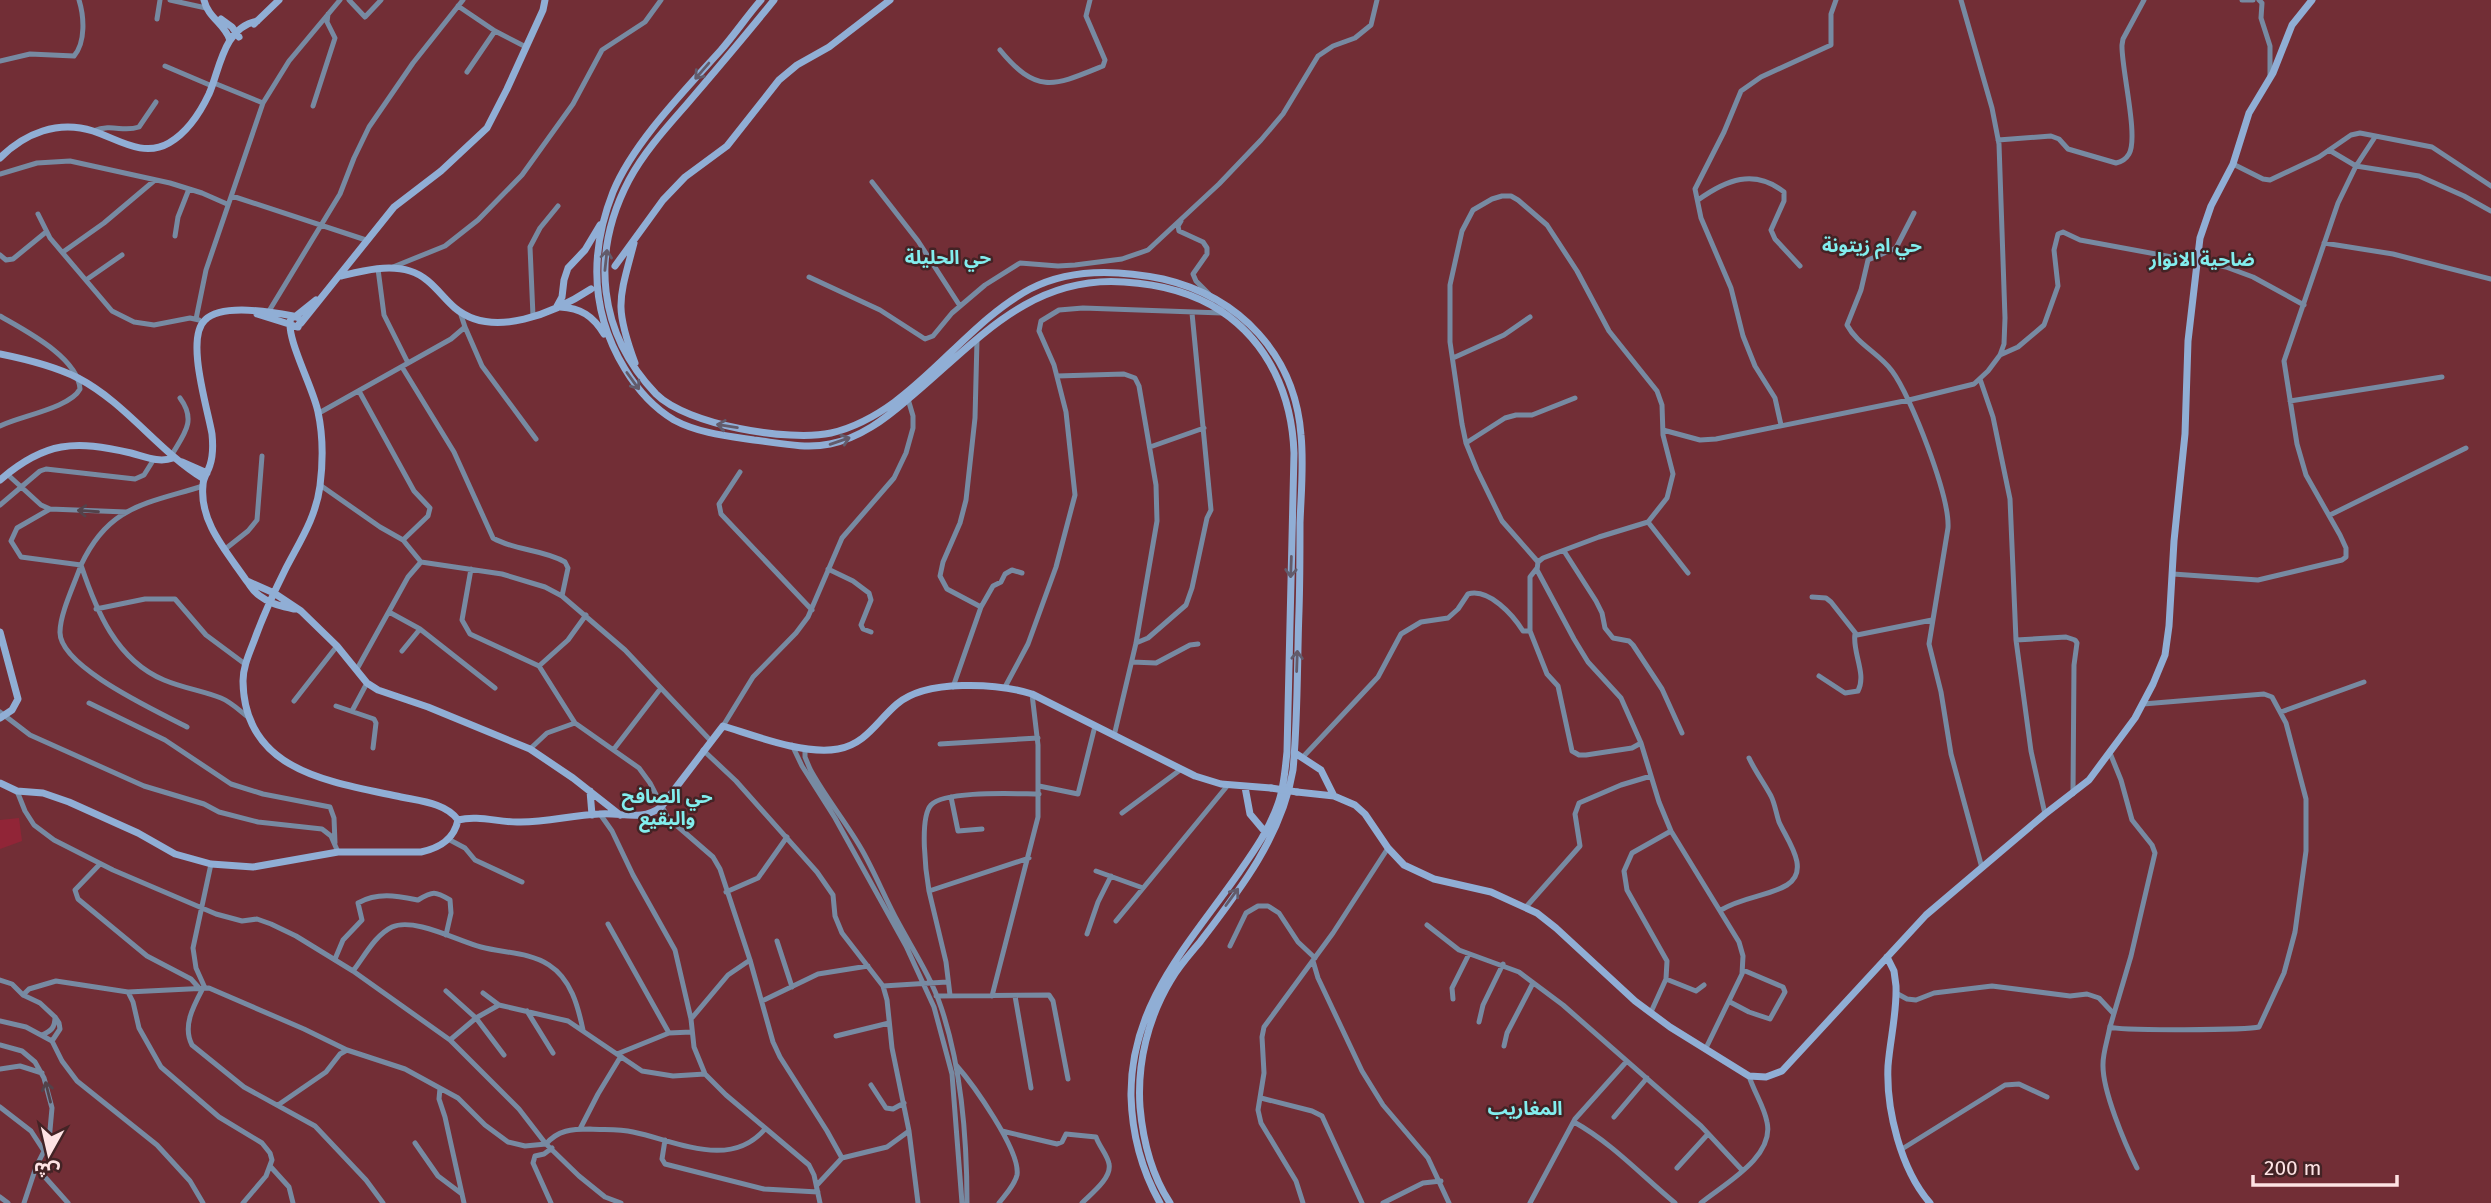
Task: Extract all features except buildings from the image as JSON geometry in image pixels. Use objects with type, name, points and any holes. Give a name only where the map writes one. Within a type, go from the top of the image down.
[{"type":"street","points":[[0,61],[30,54],[68,57],[76,54],[83,25],[79,0]]},
{"type":"street","points":[[157,19],[160,0]]},
{"type":"street","points":[[170,0],[206,7],[229,24],[238,36]]},
{"type":"street","points":[[223,53],[279,0]]},
{"type":"street","points":[[301,611],[269,602],[255,593],[211,527],[204,479],[212,457],[212,442],[199,380],[200,320],[206,270],[263,103],[289,61],[340,0]]},
{"type":"street","points":[[349,0],[365,17],[381,0]]},
{"type":"street","points":[[269,311],[340,194],[369,127],[413,62],[463,0]]},
{"type":"street","points":[[458,820],[438,806],[376,792],[291,766],[266,748],[250,718],[243,690],[245,664],[269,602],[314,516],[320,485],[322,464],[319,412],[291,338],[295,322],[340,276],[366,240],[402,199],[441,171],[487,128],[543,10],[545,0]]},
{"type":"street","points":[[392,268],[445,246],[478,220],[522,175],[573,104],[602,50],[645,22],[661,0]]},
{"type":"street","points":[[613,348],[603,324],[597,295],[596,257],[602,222],[614,188],[633,156],[761,0]]},
{"type":"street","points":[[774,0],[640,162],[614,216],[606,257],[606,300],[617,336],[639,374],[663,400],[679,411],[709,423],[792,435],[820,434],[862,422],[889,405],[1000,310],[1032,288],[1090,273],[1133,274],[1186,285],[1209,294],[1230,307],[1263,338],[1284,376],[1300,425],[1298,755],[1289,793],[1272,839],[1237,891],[1175,973],[1158,1003],[1146,1038],[1140,1072],[1142,1130],[1151,1165],[1170,1203]]},
{"type":"street","points":[[615,266],[676,186],[737,134],[779,80],[797,65],[829,47],[890,0]]},
{"type":"street","points":[[1000,50],[1013,65],[1039,83],[1062,81],[1103,66],[1105,60],[1086,16],[1090,0]]},
{"type":"street","points":[[809,277],[880,310],[925,339],[933,336],[960,306],[985,285],[1022,262],[1058,267],[1122,259],[1140,254],[1167,233],[1219,184],[1272,128],[1294,98],[1318,56],[1333,46],[1355,38],[1371,25],[1377,0]]},
{"type":"street","points":[[1781,425],[1775,398],[1755,366],[1743,336],[1731,288],[1703,226],[1695,191],[1741,91],[1761,77],[1830,46],[1833,41],[1831,14],[1836,0]]},
{"type":"street","points":[[1664,430],[1706,440],[1909,400],[1969,386],[1980,379],[2000,355],[2005,337],[2005,318],[1998,140],[1992,108],[1961,0]]},
{"type":"street","points":[[1998,140],[2055,136],[2068,149],[2116,163],[2122,161],[2128,155],[2131,144],[2122,45],[2144,0]]},
{"type":"street","points":[[2242,0],[2253,0]]},
{"type":"street","points":[[2259,0],[2262,3],[2261,18],[2270,46],[2270,78]]},
{"type":"street","points":[[723,726],[805,749],[830,750],[866,737],[888,712],[916,693],[953,687],[1005,687],[1032,694],[1067,709],[1180,770],[1203,779],[1228,785],[1345,799],[1360,808],[1404,866],[1434,879],[1491,892],[1526,907],[1556,928],[1621,988],[1670,1027],[1749,1076],[1766,1077],[1782,1071],[1926,915],[2096,772],[2143,704],[2165,654],[2185,442],[2188,341],[2204,221],[2233,164],[2249,113],[2270,78],[2292,25],[2312,0]]},
{"type":"street","points":[[458,6],[495,31],[526,47]]},
{"type":"street","points":[[206,7],[221,23],[230,40]]},
{"type":"street","points":[[313,106],[335,38],[327,22],[328,14]]},
{"type":"street","points":[[467,72],[495,31]]},
{"type":"street","points":[[0,158],[20,140],[47,130],[65,127],[93,131],[134,148],[164,146],[188,128],[201,110],[223,53],[230,40],[238,36]]},
{"type":"street","points":[[729,40],[737,46]]},
{"type":"street","points":[[165,66],[263,103]]},
{"type":"street","points":[[93,131],[106,126],[127,130],[135,128],[144,122],[156,102]]},
{"type":"street","points":[[2233,164],[2270,180],[2355,134],[2432,147],[2491,186]]},
{"type":"street","points":[[2173,574],[2258,580],[2346,557],[2346,548],[2330,515],[2306,475],[2297,443],[2284,358],[2345,186],[2375,136]]},
{"type":"street","points":[[2329,150],[2356,166],[2419,176],[2491,211]]},
{"type":"street","points":[[0,174],[37,163],[61,160],[89,164],[188,188],[227,204]]},
{"type":"street","points":[[1698,200],[1719,187],[1747,178],[1764,181],[1781,190],[1784,192],[1784,201],[1771,230],[1775,239],[1800,266]]},
{"type":"street","points":[[63,252],[104,223],[155,180]]},
{"type":"street","points":[[872,182],[908,226],[960,306]]},
{"type":"street","points":[[175,236],[188,188]]},
{"type":"street","points":[[232,196],[366,240]]},
{"type":"street","points":[[1641,743],[1629,749],[1586,755],[1573,753],[1559,686],[1547,674],[1530,631],[1530,577],[1538,565],[1564,551],[1648,522],[1657,513],[1667,498],[1672,481],[1661,399],[1652,382],[1623,351],[1609,331],[1577,271],[1547,225],[1511,196],[1498,196],[1477,207],[1468,217],[1462,231],[1450,285],[1449,327],[1466,443],[1499,517],[1538,565],[1562,619],[1588,662],[1621,698],[1641,743],[1671,831],[1739,942],[1743,970],[1706,1048]]},
{"type":"street","points":[[533,316],[530,247],[540,228],[558,206]]},
{"type":"street","points":[[1914,213],[1896,248],[1868,260],[1861,290],[1847,325],[1894,373],[1909,400],[1932,461],[1948,515],[1929,644],[1941,692],[1951,754],[1982,868]]},
{"type":"street","points":[[38,214],[46,232],[101,301],[121,317],[154,325],[200,320],[220,313],[269,311],[295,322]]},
{"type":"street","points":[[1186,214],[1178,228],[1181,233],[1203,242],[1207,248],[1207,254],[1193,274],[1209,294]]},
{"type":"street","points":[[556,308],[563,293],[568,268],[582,254],[602,222]]},
{"type":"street","points":[[0,255],[4,260],[13,259],[46,232]]},
{"type":"street","points":[[2000,355],[2018,347],[2044,326],[2058,286],[2054,250],[2060,233],[2080,240],[2221,265],[2304,304]]},
{"type":"street","points":[[636,236],[622,282],[619,310],[639,374]]},
{"type":"street","points":[[2323,243],[2393,254],[2491,279]]},
{"type":"street","points":[[582,254],[596,257]]},
{"type":"street","points":[[86,280],[122,255]]},
{"type":"street","points":[[1058,267],[1059,279]]},
{"type":"street","points":[[378,269],[384,315],[405,365],[454,452],[493,538],[565,562],[568,569],[562,596]]},
{"type":"street","points":[[340,276],[378,269],[410,271],[426,279],[460,311],[490,321],[511,321],[533,316],[571,303],[591,289]]},
{"type":"street","points":[[563,293],[571,303],[591,317],[640,390],[667,415],[699,430],[816,446],[839,442],[870,428],[1026,302],[1051,290],[1082,282],[1135,282],[1198,298],[1245,329],[1264,352],[1277,376],[1293,424],[1287,752],[1284,781],[1266,833],[1167,972],[1145,1015],[1137,1041],[1132,1073],[1133,1124],[1143,1169],[1160,1203]]},
{"type":"street","points":[[1005,687],[1028,644],[1055,567],[1075,495],[1068,419],[1057,376],[1038,327],[1043,318],[1065,309],[1118,308],[1224,313]]},
{"type":"street","points":[[460,311],[482,366],[536,439]]},
{"type":"street","points":[[198,359],[204,329],[209,323],[228,315],[244,312],[295,322]]},
{"type":"street","points":[[1136,643],[1148,639],[1182,610],[1192,588],[1211,507],[1192,313]]},
{"type":"street","points":[[0,316],[54,350],[78,378],[114,404],[175,459],[191,465],[204,479]]},
{"type":"street","points":[[1453,358],[1504,335],[1530,317]]},
{"type":"street","points":[[319,412],[451,339],[465,327]]},
{"type":"street","points":[[977,340],[975,418],[966,500],[940,576],[947,589],[981,607]]},
{"type":"street","points":[[0,354],[78,378]]},
{"type":"street","points":[[1057,376],[1124,374],[1135,378],[1139,386],[1150,447],[1157,521],[1136,643],[1114,736]]},
{"type":"street","points":[[2290,401],[2442,377]]},
{"type":"street","points":[[0,426],[75,396],[80,389],[78,378]]},
{"type":"street","points":[[1980,379],[1993,417],[2010,499],[2016,640],[2031,751],[2045,814]]},
{"type":"street","points":[[359,391],[414,491],[430,508],[428,516],[403,540]]},
{"type":"street","points":[[175,459],[188,429],[188,409],[180,398]]},
{"type":"street","points":[[1466,443],[1505,418],[1532,415],[1575,398]]},
{"type":"street","points":[[458,820],[471,818],[518,822],[556,821],[596,814],[644,816],[661,807],[723,726],[753,677],[796,633],[812,610],[846,532],[889,484],[900,467],[913,428],[908,399]]},
{"type":"street","points":[[1150,447],[1204,428]]},
{"type":"street","points":[[764,441],[767,432]]},
{"type":"street","points":[[0,480],[40,453],[74,445],[98,445],[162,461],[175,459]]},
{"type":"street","points":[[2330,515],[2466,448]]},
{"type":"street","points":[[224,550],[257,520],[262,456]]},
{"type":"street","points":[[0,505],[35,474],[46,470],[135,479],[144,475],[154,459]]},
{"type":"street","points":[[740,472],[719,503],[721,514],[812,610]]},
{"type":"street","points":[[7,474],[41,505],[50,509],[126,512]]},
{"type":"street","points":[[187,727],[86,669],[66,648],[59,635],[81,565],[98,534],[126,512],[204,479]]},
{"type":"street","points":[[320,485],[403,540],[421,562],[502,574],[545,587],[562,596],[625,650],[710,740]]},
{"type":"street","points":[[50,509],[17,528],[12,536],[14,547],[21,557],[81,565]]},
{"type":"street","points":[[1648,522],[1688,573]]},
{"type":"street","points":[[1564,551],[1600,608],[1606,629],[1613,638],[1628,641],[1633,645],[1662,689],[1682,733]]},
{"type":"street","points":[[357,670],[412,570],[421,562]]},
{"type":"street","points":[[81,565],[96,609],[121,647],[143,670],[177,685],[219,698],[250,718]]},
{"type":"street","points":[[471,569],[462,620],[470,634],[538,666],[575,723],[639,768],[667,818],[713,857],[720,869],[780,1057],[828,1131],[842,1158]]},
{"type":"street","points":[[828,569],[853,581],[869,593],[871,600],[861,625],[871,632]]},
{"type":"street","points":[[953,687],[981,607],[992,588],[1014,569],[1022,573]]},
{"type":"street","points":[[247,581],[274,593],[301,611],[337,646],[367,684],[385,695],[428,707],[530,749],[620,814]]},
{"type":"street","points":[[1298,755],[1378,677],[1401,634],[1421,622],[1448,618],[1468,594],[1475,592],[1483,595],[1510,614],[1523,631],[1530,631]]},
{"type":"street","points":[[1812,597],[1826,598],[1831,602],[1855,634],[1854,643],[1861,680],[1858,691],[1845,693],[1819,676]]},
{"type":"street","points":[[96,609],[145,599],[175,599],[206,635],[245,664]]},
{"type":"street","points":[[389,612],[420,629],[495,688]]},
{"type":"street","points":[[538,666],[568,640],[586,615]]},
{"type":"street","points":[[1855,634],[1932,620]]},
{"type":"street","points":[[402,651],[420,629]]},
{"type":"street","points":[[0,632],[18,694],[16,705],[2,715],[30,735],[144,786],[258,822],[327,831],[338,852]]},
{"type":"street","points":[[2016,640],[2066,637],[2075,639],[2077,643],[2074,665],[2073,794]]},
{"type":"street","points":[[1132,662],[1156,663],[1189,645],[1198,644]]},
{"type":"street","points":[[294,701],[337,646]]},
{"type":"street","points":[[2281,712],[2364,682]]},
{"type":"street","points":[[352,711],[367,684]]},
{"type":"street","points":[[614,749],[661,688]]},
{"type":"street","points":[[992,996],[1038,817],[1038,738],[1032,694]]},
{"type":"street","points":[[2110,1026],[2122,1030],[2256,1028],[2284,972],[2295,932],[2306,851],[2305,799],[2281,712],[2272,697],[2264,694],[2143,704]]},
{"type":"street","points":[[89,703],[165,740],[231,784],[263,794],[330,807],[334,818],[335,843]]},
{"type":"street","points":[[336,706],[374,719],[376,723],[373,748]]},
{"type":"street","points":[[530,749],[547,733],[575,723]]},
{"type":"street","points":[[1039,786],[1078,794],[1096,726]]},
{"type":"street","points":[[940,744],[1038,738]]},
{"type":"street","points":[[792,745],[928,984]]},
{"type":"street","points":[[805,749],[810,769],[863,853],[933,997],[956,1065],[963,1121],[965,1203]]},
{"type":"street","points":[[704,750],[787,837],[831,891],[839,929],[883,986],[893,1054],[909,1131],[918,1203]]},
{"type":"street","points":[[2110,754],[2133,820],[2155,850],[2103,1062],[2104,1077],[2121,1135],[2137,1168]]},
{"type":"street","points":[[1298,755],[1325,775],[1334,796]]},
{"type":"street","points":[[1721,910],[1743,899],[1786,886],[1798,871],[1792,847],[1778,820],[1772,798],[1749,758]]},
{"type":"street","points":[[1293,775],[1310,764]]},
{"type":"street","points":[[1122,813],[1180,770]]},
{"type":"street","points":[[1526,907],[1580,846],[1575,814],[1579,803],[1621,785],[1651,776]]},
{"type":"street","points":[[0,783],[17,791],[43,793],[69,802],[138,833],[175,854],[212,864],[253,867],[338,852],[421,852],[434,849],[449,839],[456,830],[458,820]]},
{"type":"street","points":[[1116,921],[1228,785]]},
{"type":"street","points":[[1245,787],[1248,808],[1266,833]]},
{"type":"street","points":[[17,791],[25,811],[41,832],[54,841],[100,864],[201,907],[230,918],[262,921],[296,936],[353,971],[450,1040],[524,1115],[549,1146],[596,1191],[621,1203]]},
{"type":"street","points":[[590,791],[596,814],[612,831],[675,950],[691,1019],[694,1047],[705,1074],[809,1165],[820,1203]]},
{"type":"street","points":[[950,995],[946,962],[924,866],[928,811],[935,802],[951,797],[1040,794]]},
{"type":"street","points":[[951,797],[958,831],[982,829]]},
{"type":"street","points":[[1256,821],[1273,816]]},
{"type":"street","points":[[1651,1012],[1666,979],[1668,967],[1665,955],[1627,890],[1624,871],[1632,853],[1671,831]]},
{"type":"street","points":[[726,892],[758,878],[787,837]]},
{"type":"street","points":[[449,839],[465,848],[475,860],[522,882]]},
{"type":"street","points":[[1303,1203],[1296,1181],[1261,1123],[1258,1110],[1264,1073],[1264,1030],[1388,848]]},
{"type":"street","points":[[929,891],[1028,858]]},
{"type":"street","points":[[100,864],[75,890],[78,898],[147,956],[191,979],[202,988],[304,1029],[347,1050],[405,1069],[458,1098],[485,1125],[508,1142],[525,1146],[549,1146]]},
{"type":"street","points":[[212,864],[195,931],[193,958],[202,988],[188,1027],[188,1037],[192,1045],[208,1055],[244,1087],[307,1121],[327,1137],[383,1203]]},
{"type":"street","points":[[1096,871],[1143,888]]},
{"type":"street","points":[[1087,934],[1111,876]]},
{"type":"street","points":[[335,959],[343,940],[362,919],[358,903],[378,897],[400,895],[418,900],[426,894],[439,893],[450,900],[451,913],[446,935]]},
{"type":"street","points":[[1230,946],[1248,911],[1258,906],[1268,906],[1279,914],[1298,942],[1314,959],[1318,978],[1362,1071],[1383,1105],[1428,1158],[1450,1203]]},
{"type":"street","points":[[353,971],[370,948],[394,926],[402,924],[421,927],[481,947],[525,955],[548,964],[567,984],[578,1004],[583,1030]]},
{"type":"street","points":[[608,924],[669,1033]]},
{"type":"street","points":[[1427,925],[1449,943],[1469,954],[1503,964],[1563,1005],[1708,1134],[1742,1170]]},
{"type":"street","points":[[777,942],[792,987]]},
{"type":"street","points":[[1453,999],[1452,988],[1469,954]]},
{"type":"street","points":[[1887,957],[1894,971],[1896,993],[1888,1075],[1891,1106],[1911,1177],[1930,1203]]},
{"type":"street","points":[[691,1019],[728,975],[750,960]]},
{"type":"street","points":[[1479,1022],[1483,1005],[1503,964]]},
{"type":"street","points":[[762,1001],[822,972],[868,966]]},
{"type":"street","points":[[1730,1002],[1770,1019],[1785,992],[1783,987],[1743,970]]},
{"type":"street","points":[[1666,979],[1696,991],[1704,985]]},
{"type":"street","points":[[0,980],[12,984],[55,1017],[60,1023],[60,1029],[52,1041]]},
{"type":"street","points":[[23,995],[29,989],[56,981],[128,992],[202,988]]},
{"type":"street","points":[[883,986],[947,982]]},
{"type":"street","points":[[1504,1046],[1507,1033],[1533,983]]},
{"type":"street","points":[[1896,993],[1906,999],[1916,1000],[1934,993],[1992,986],[2070,996],[2091,995],[2098,998],[2113,1013]]},
{"type":"street","points":[[128,992],[139,1028],[161,1068],[219,1117],[266,1147],[272,1157],[263,1182],[243,1203]]},
{"type":"street","points":[[446,992],[476,1018],[504,1055]]},
{"type":"street","points":[[483,993],[499,1005],[568,1021],[642,1071],[673,1076],[705,1074]]},
{"type":"street","points":[[1015,996],[1031,1088]]},
{"type":"street","points":[[933,997],[1051,996],[1068,1079]]},
{"type":"street","points":[[450,1040],[476,1018],[499,1005]]},
{"type":"street","points":[[527,1011],[553,1053]]},
{"type":"street","points":[[43,1035],[55,1024],[55,1017]]},
{"type":"street","points":[[0,1021],[26,1027],[52,1041],[62,1061],[77,1081],[157,1145],[190,1181],[203,1203]]},
{"type":"street","points":[[836,1036],[889,1023]]},
{"type":"street","points":[[580,1129],[619,1055],[669,1033],[691,1032]]},
{"type":"street","points":[[946,1035],[955,1090],[965,1203]]},
{"type":"street","points":[[0,1045],[17,1049],[35,1062],[42,1073],[52,1112],[49,1141],[36,1167],[24,1203]]},
{"type":"street","points":[[278,1105],[326,1072],[340,1054],[347,1050]]},
{"type":"street","points":[[1530,1203],[1574,1122],[1627,1061]]},
{"type":"street","points":[[956,1065],[978,1094],[1009,1146],[1017,1172],[1014,1182],[999,1203]]},
{"type":"street","points":[[0,1069],[20,1066],[42,1073]]},
{"type":"street","points":[[1701,1203],[1762,1153],[1768,1134],[1765,1114],[1749,1076]]},
{"type":"street","points":[[1614,1118],[1647,1079]]},
{"type":"street","points":[[1902,1149],[2005,1085],[2019,1084],[2047,1097]]},
{"type":"street","points":[[871,1085],[886,1108],[893,1109],[904,1103]]},
{"type":"street","points":[[440,1088],[439,1099],[446,1117],[464,1203]]},
{"type":"street","points":[[1261,1098],[1322,1116],[1362,1203]]},
{"type":"street","points":[[0,1107],[31,1130],[44,1152]]},
{"type":"street","points":[[1574,1122],[1634,1165],[1675,1203]]},
{"type":"street","points":[[551,1203],[533,1163],[535,1156],[544,1154],[555,1134],[580,1129],[632,1131],[709,1150],[729,1150],[750,1144],[765,1129]]},
{"type":"street","points":[[665,1140],[662,1159],[664,1163],[764,1189],[817,1188],[842,1158],[887,1147],[909,1131]]},
{"type":"street","points":[[1002,1132],[1057,1144],[1062,1142],[1066,1133],[1097,1138],[1109,1169],[1104,1180],[1082,1203]]},
{"type":"street","points":[[1677,1168],[1708,1134]]},
{"type":"street","points":[[415,1143],[438,1176],[462,1194]]},
{"type":"street","points":[[270,1166],[289,1186],[293,1203]]},
{"type":"street","points":[[36,1167],[68,1203]]},
{"type":"street","points":[[1383,1203],[1423,1182],[1440,1181]]},
{"type":"street","points":[[0,1197],[8,1203]]},
{"type":"shaded area","points":[[19,818],[22,841],[0,849],[0,820]]},
{"type":"district","name":"حي ام زيتونة","points":[[1872,245]]},
{"type":"district","name":"حي الحليلة","points":[[948,257]]},
{"type":"district","name":"ضاحية الانوار","points":[[2202,259]]},
{"type":"district","name":"حي الصافح والبقيع","points":[[667,807]]},
{"type":"district","name":"المغاريب","points":[[1525,1108]]}]
